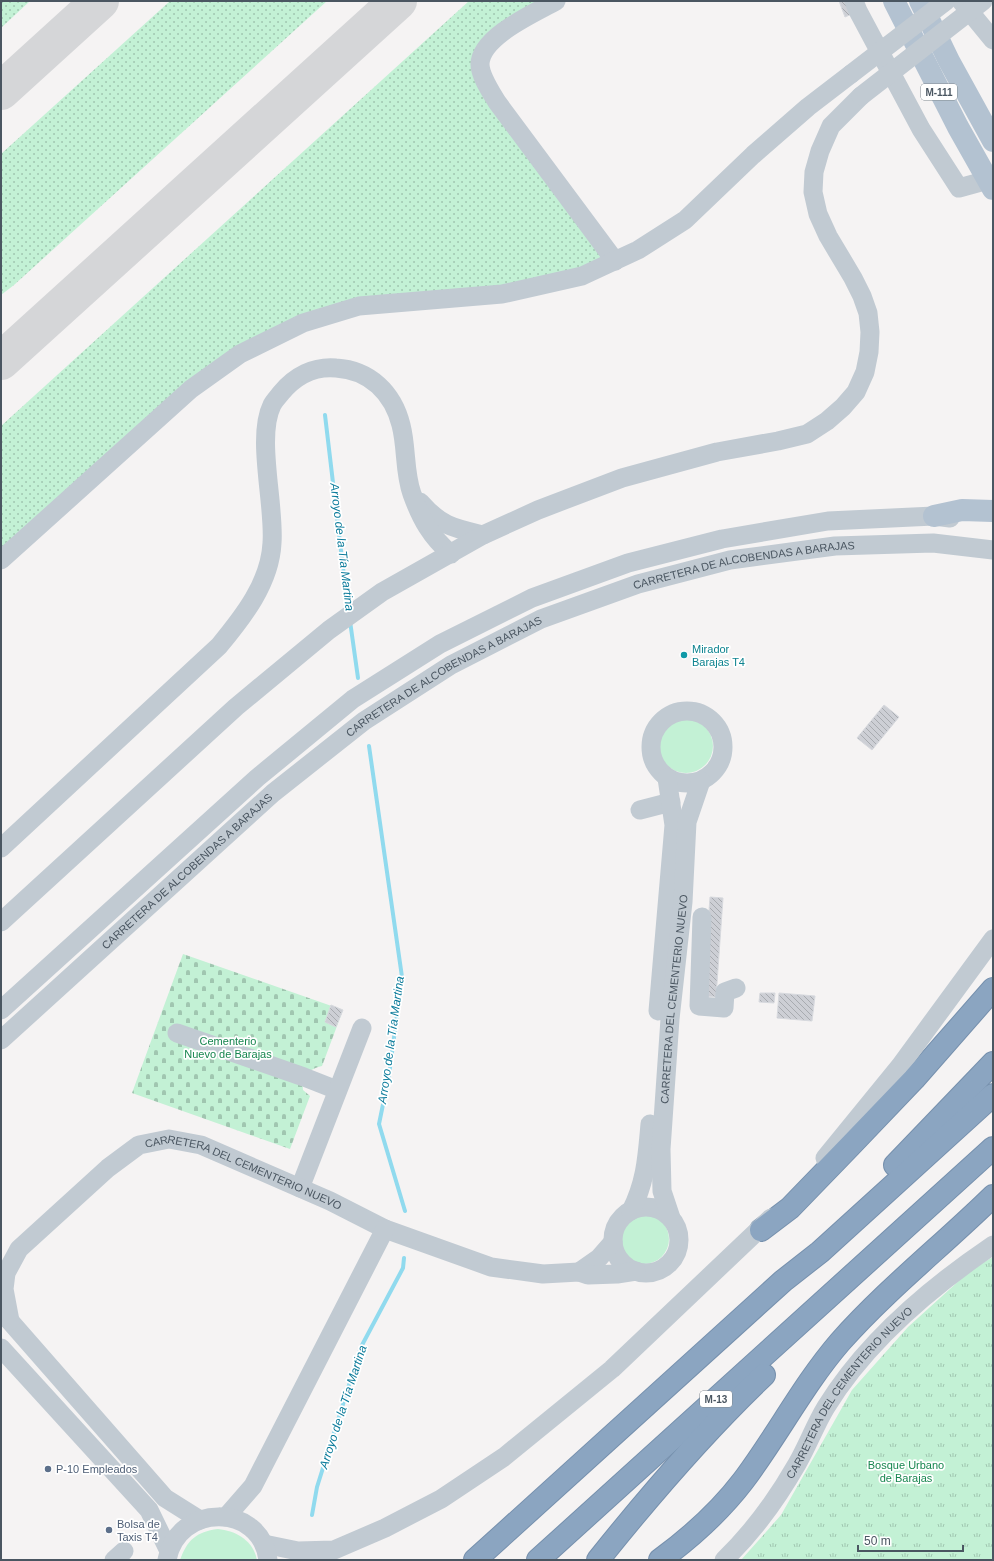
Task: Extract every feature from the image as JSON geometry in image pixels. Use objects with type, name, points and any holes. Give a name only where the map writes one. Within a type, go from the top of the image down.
[{"type":"highway","points":[[760,1230],[790,1208],[850,1146],[914,1079],[993,989]]},
{"type":"highway","points":[[783,1281],[813,1244],[903,1157],[993,1064]]},
{"type":"highway","points":[[475,1560],[783,1281],[820,1252],[993,1095]]},
{"type":"highway","name":"M-13","points":[[538,1560],[993,1148]]},
{"type":"highway","points":[[660,1560],[678,1546],[717,1510],[742,1481],[808,1384],[839,1343],[867,1314],[993,1196]]},
{"type":"highway","points":[[598,1560],[644,1502],[699,1440],[758,1380],[867,1278],[895,1238]]},
{"type":"main road","name":"M-111","points":[[894,1],[938,90],[990,185]]},
{"type":"main road","name":"M-111","points":[[920,1],[949,61],[993,141]]},
{"type":"main road","points":[[934,516],[962,510],[993,511]]},
{"type":"street","points":[[556,1],[501,33],[486,49],[480,64],[484,79],[497,102],[615,261]]},
{"type":"street","points":[[854,1],[920,129],[959,188],[990,185]]},
{"type":"street","points":[[1,560],[191,389],[240,354],[303,323],[359,306],[502,294],[582,276],[638,250],[685,220],[753,155],[808,107],[946,1]]},
{"type":"street","points":[[961,1],[993,40]]},
{"type":"street","points":[[1,922],[236,708],[329,630],[382,592],[483,535],[538,510],[622,478],[717,452],[807,434],[827,421],[843,407],[856,392],[865,372],[869,352],[870,332],[868,313],[856,284],[828,236],[818,214],[813,192],[814,172],[820,151],[831,126],[861,96],[983,1]]},
{"type":"street","points":[[1,848],[218,646],[238,624],[257,594],[266,569],[272,544],[272,513],[266,444],[266,426],[272,405],[287,386],[300,376],[322,367],[345,368],[362,372],[379,385],[393,403],[401,425],[407,471],[412,494],[435,527],[446,530],[451,554]]},
{"type":"street","name":"CARRETERA DE ALCOBENDAS A BARAJAS","points":[[1,1010],[257,778],[353,699],[440,644],[532,598],[628,563],[722,539],[828,521],[934,516],[993,522]]},
{"type":"street","points":[[435,527],[452,528],[483,535]]},
{"type":"street","points":[[415,574],[424,559],[435,527]]},
{"type":"street","name":"CARRETERA DE ALCOBENDAS A BARAJAS","points":[[1,1040],[273,793],[364,720],[451,665],[542,619],[638,584],[730,560],[842,546],[933,543],[993,550]]},
{"type":"street","points":[[690,711],[701,714],[711,721],[719,730],[722,741],[722,753],[718,765],[711,774],[701,781],[690,784],[667,778],[658,770],[652,759],[650,747],[652,736],[658,725],[667,717],[678,712],[690,711]]},
{"type":"street","name":"CARRETERA DEL CEMENTERIO NUEVO","points":[[631,1211],[640,1192],[647,1162],[674,824],[667,778]]},
{"type":"street","name":"CARRETERA DEL CEMENTERIO NUEVO","points":[[671,1218],[662,1191],[662,1141],[670,1019],[683,902],[687,822],[701,781]]},
{"type":"street","points":[[640,810],[671,802]]},
{"type":"street","points":[[702,917],[699,1006],[724,1008],[725,992],[736,988]]},
{"type":"street","points":[[168,1555],[181,1532],[200,1520],[213,1516],[226,1517],[242,1522],[262,1546],[298,1551],[334,1550],[385,1528],[441,1499],[504,1457],[612,1369],[760,1230],[836,1146],[900,1066],[993,939]]},
{"type":"street","points":[[300,1188],[336,1090],[362,1028]]},
{"type":"street","points":[[177,1033],[304,1077],[336,1090]]},
{"type":"street","name":"CARRETERA DEL CEMENTERIO NUEVO","points":[[6,1316],[4,1289],[6,1272],[19,1249],[108,1168],[139,1145],[170,1139],[200,1145],[300,1188],[385,1229],[491,1267],[543,1274],[579,1272],[588,1275],[617,1274],[636,1271]]},
{"type":"street","points":[[579,1272],[599,1258],[613,1242],[618,1224],[631,1211],[641,1208],[652,1208],[662,1211],[671,1218],[677,1229],[679,1238],[678,1249],[666,1266],[657,1271],[646,1273],[636,1271],[626,1266],[619,1259],[613,1242]]},
{"type":"street","points":[[226,1517],[253,1486],[385,1229]]},
{"type":"street","name":"CARRETERA DEL CEMENTERIO NUEVO","points":[[724,1560],[758,1523],[777,1496],[798,1463],[826,1407],[855,1365],[882,1336],[960,1268],[993,1245]]},
{"type":"street","points":[[1,1256],[19,1249]]},
{"type":"street","points":[[6,1316],[165,1498],[200,1520]]},
{"type":"street","points":[[1,1348],[149,1510],[168,1555]]},
{"type":"street","points":[[253,1486],[250,1508],[262,1546]]},
{"type":"green space","points":[[1,1],[30,1],[1,28]]},
{"type":"green space","points":[[170,1],[327,1],[14,285],[1,295],[1,154]]},
{"type":"green space","points":[[469,1],[556,1],[501,33],[480,64],[615,261],[582,276],[359,306],[240,354],[1,560],[1,426]]},
{"type":"green space","points":[[686,719],[696,721],[705,727],[711,736],[713,746],[711,756],[705,765],[696,771],[686,773],[676,771],[667,765],[661,756],[659,746],[661,736],[667,727],[676,721]]},
{"type":"green space","name":"Cementerio Nuevo de Barajas","points":[[183,954],[343,1010],[322,1066],[310,1071],[303,1081],[303,1090],[310,1096],[290,1149],[132,1093]]},
{"type":"green space","points":[[644,1214],[654,1216],[662,1221],[667,1229],[669,1239],[667,1249],[662,1257],[654,1262],[644,1264],[634,1262],[626,1257],[621,1249],[619,1239],[621,1229],[626,1221],[634,1216]]},
{"type":"green space","name":"Bosque Urbano de Barajas","points":[[993,1257],[993,1560],[741,1560],[781,1515],[852,1390],[908,1327],[972,1269]]},
{"type":"green space","points":[[218,1529],[237,1534],[243,1538],[252,1547],[257,1560],[180,1560],[186,1547],[193,1538],[204,1532]]},
{"type":"building","points":[[839,1],[847,1],[852,14],[845,17]]},
{"type":"building","points":[[884,705],[899,717],[872,750],[857,738]]},
{"type":"building","points":[[710,897],[723,898],[716,997],[703,996]]},
{"type":"building","points":[[760,993],[775,993],[774,1003],[759,1002]]},
{"type":"building","points":[[779,993],[815,996],[812,1021],[777,1018]]},
{"type":"building","points":[[331,1005],[343,1010],[336,1027],[325,1022]]},
{"type":"waterway","name":"Arroyo de la Tía Martina","points":[[325,415],[348,610]]},
{"type":"waterway","name":"Arroyo de la Tía Martina","points":[[350,621],[358,678]]},
{"type":"waterway","name":"Arroyo de la Tía Martina","points":[[369,746],[402,977],[389,1075],[379,1124],[405,1211]]},
{"type":"waterway","name":"Arroyo de la Tía Martina","points":[[312,1515],[317,1487],[361,1347],[403,1268],[404,1258]]},
{"type":"taxiway","points":[[1,91],[100,1]]},
{"type":"taxiway","points":[[1,361],[398,1]]},
{"type":"place","name":"Mirador Barajas T4","points":[[684,655]]},
{"type":"place","name":"P-10 Empleados","points":[[48,1469]]},
{"type":"place","name":"Bolsa de Taxis T4","points":[[109,1530]]}]
